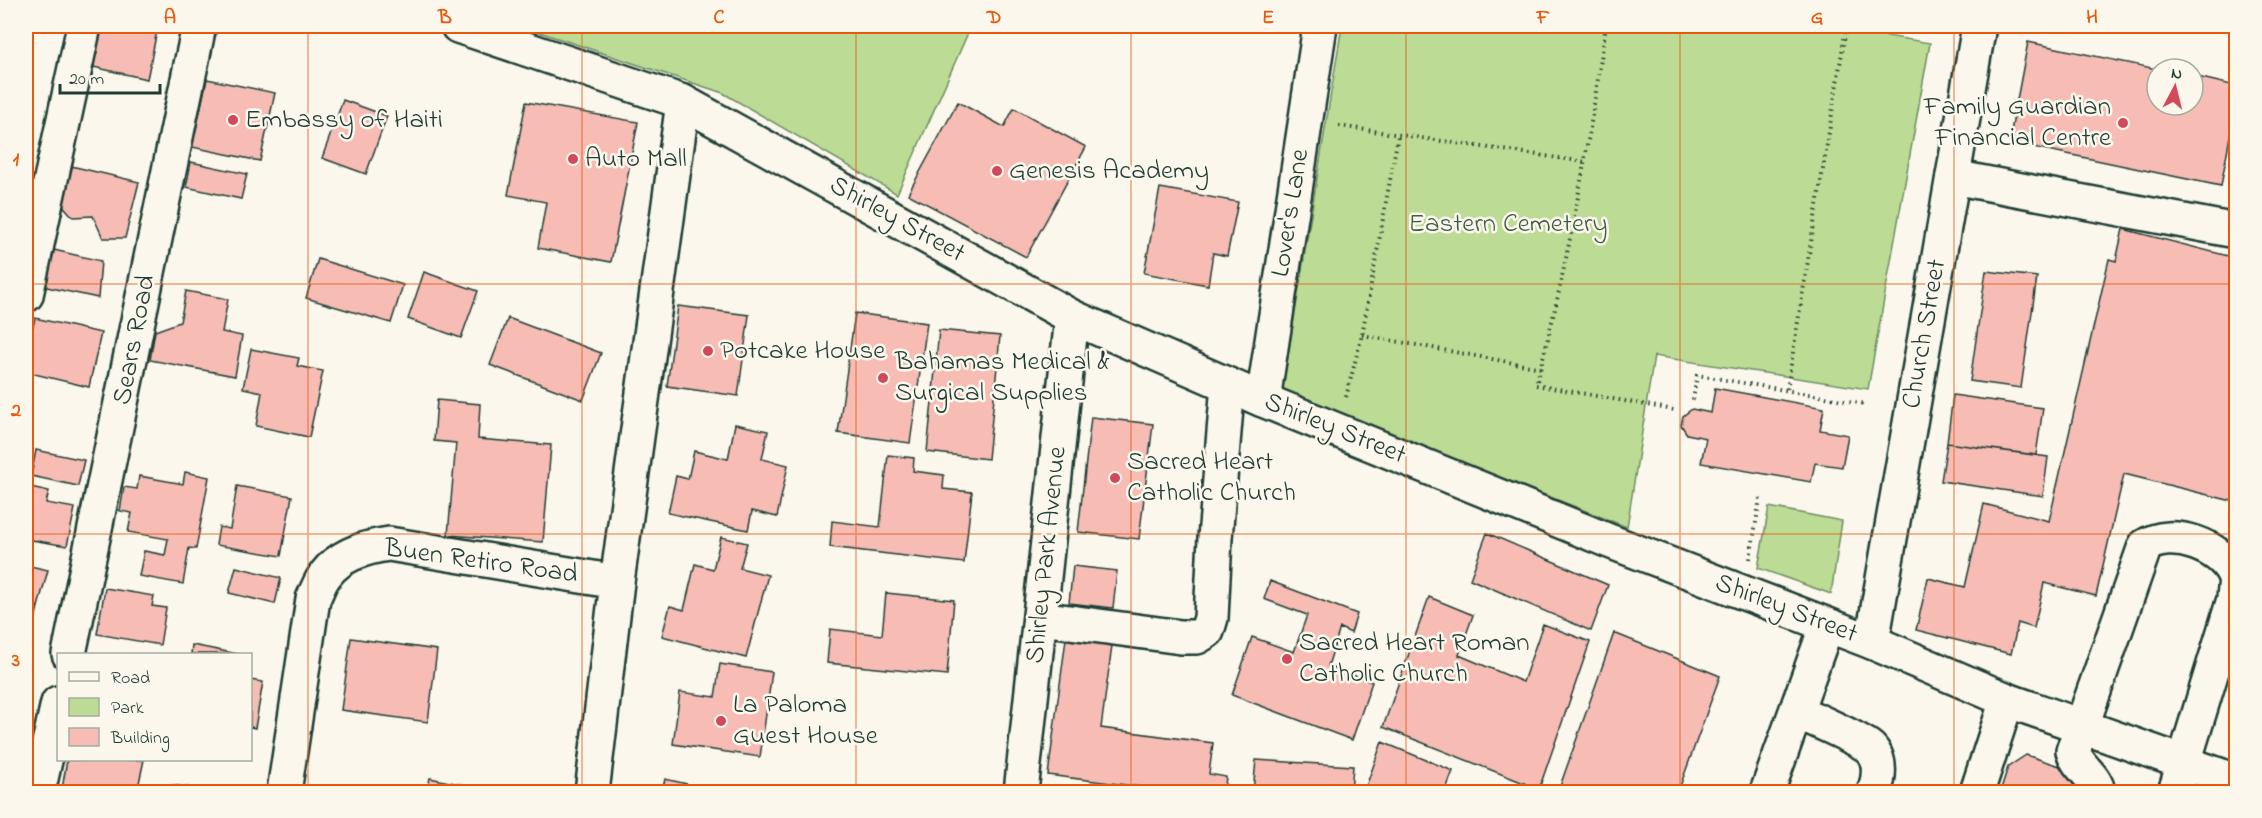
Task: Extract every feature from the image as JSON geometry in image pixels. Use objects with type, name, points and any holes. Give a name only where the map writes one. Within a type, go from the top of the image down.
[{"type":"main road","points":[[26,295],[84,26]]},
{"type":"main road","name":"Sears Road","points":[[69,653],[199,26]]},
{"type":"main road","name":"Shirley Street","points":[[458,26],[683,102],[1072,317],[1263,400],[1609,541],[1872,642],[2007,700],[2082,726],[2179,777],[2236,781]]},
{"type":"main road","name":"Lover's Lane","points":[[1263,400],[1320,26]]},
{"type":"main road","name":"Church Street","points":[[1872,642],[1979,26]]},
{"type":"main road","name":"Buen Retiro Road","points":[[592,792],[617,582],[683,102]]},
{"type":"main road","points":[[1953,177],[2236,231]]},
{"type":"main road","name":"Shirley Park Avenue","points":[[1021,792],[1072,317]]},
{"type":"main road","points":[[1040,618],[1181,638],[1197,637],[1207,631],[1211,618],[1215,538],[1228,385]]},
{"type":"main road","points":[[2098,792],[2097,786],[2075,758],[2073,752],[2145,546],[2154,539],[2177,538],[2210,549],[2236,577],[2234,599],[2179,777]]},
{"type":"main road","name":"Buen Retiro Road","points":[[284,792],[313,599],[326,573],[348,556],[368,547],[389,544],[617,582]]},
{"type":"main road","points":[[1767,792],[1827,625]]},
{"type":"main road","points":[[1977,792],[2007,700]]},
{"type":"main road","points":[[38,792],[57,707]]},
{"type":"main road","points":[[1798,711],[1870,748],[1878,762],[1879,781],[1874,792]]},
{"type":"path","points":[[1606,26],[1586,162],[1566,265],[1536,385],[1674,410]]},
{"type":"path","points":[[1786,389],[1846,28]]},
{"type":"path","points":[[1336,126],[1586,162]]},
{"type":"path","points":[[1344,404],[1362,335],[1398,136]]},
{"type":"path","points":[[1362,335],[1541,368]]},
{"type":"path","points":[[1693,400],[1697,375],[1866,404]]},
{"type":"path","points":[[1749,561],[1760,498]]},
{"type":"green space","points":[[521,26],[971,26],[897,194],[723,93]]},
{"type":"green space","name":"Eastern Cemetery","points":[[1342,26],[1827,26],[1930,43],[1868,389],[1654,356],[1627,527],[1282,392]]},
{"type":"green space","points":[[1769,507],[1842,521],[1831,594],[1758,568]]},
{"type":"building","points":[[88,26],[158,26],[147,79],[80,64]]},
{"type":"building","name":"Family Guardian Financial Centre","points":[[2028,42],[2145,66],[2145,117],[2205,117],[2205,79],[2236,86],[2236,103],[2221,186],[2009,142]]},
{"type":"building","name":"Embassy of Haiti","points":[[207,79],[275,93],[260,161],[192,147]]},
{"type":"building","points":[[343,100],[387,116],[366,174],[322,158]]},
{"type":"building","name":"Auto Mall","points":[[526,102],[638,122],[611,262],[538,248],[546,202],[508,195]]},
{"type":"building","name":"Genesis Academy","points":[[958,102],[1004,127],[1014,108],[1086,147],[1026,257],[908,194]]},
{"type":"building","points":[[191,162],[247,174],[241,199],[186,187]]},
{"type":"building","points":[[67,165],[139,182],[125,238],[103,238],[93,216],[73,217],[59,201]]},
{"type":"building","points":[[1160,188],[1238,202],[1227,256],[1213,253],[1208,285],[1144,273]]},
{"type":"building","points":[[2123,229],[2236,258],[2236,502],[2124,474],[2096,596],[2044,583],[2034,628],[2018,623],[2011,654],[1916,630],[1928,578],[1965,587],[1984,504],[2049,521],[2109,259],[2116,261]]},
{"type":"building","points":[[54,250],[101,261],[98,298],[42,286]]},
{"type":"building","points":[[318,259],[403,285],[391,323],[306,298]]},
{"type":"building","points":[[1986,271],[2037,277],[2021,388],[1970,381]]},
{"type":"building","points":[[424,272],[478,291],[461,338],[408,319]]},
{"type":"building","points":[[186,291],[228,299],[222,332],[242,336],[235,376],[150,360],[155,331],[180,322]]},
{"type":"building","name":"Potcake House","points":[[678,306],[749,315],[738,396],[667,386]]},
{"type":"building","name":"Bahamas Medical & Surgical Supplies","points":[[855,313],[927,323],[910,443],[838,433]]},
{"type":"building","points":[[35,318],[101,333],[89,387],[26,372],[26,356]]},
{"type":"building","points":[[508,318],[601,353],[583,400],[490,365]]},
{"type":"building","points":[[939,330],[1000,336],[988,459],[927,452]]},
{"type":"building","points":[[251,349],[299,358],[297,366],[323,371],[309,437],[256,426],[262,392],[243,388]]},
{"type":"building","points":[[1715,388],[1824,408],[1820,430],[1848,435],[1842,467],[1815,463],[1811,482],[1701,463],[1706,438],[1687,434],[1681,425],[1683,416],[1692,409],[1711,413]]},
{"type":"building","points":[[1953,395],[2043,408],[2036,455],[1947,443]]},
{"type":"building","points":[[437,400],[480,404],[478,439],[551,445],[543,542],[448,535],[456,443],[434,441]]},
{"type":"building","name":"Sacred Heart Catholic Church","points":[[1091,417],[1153,424],[1139,539],[1078,532]]},
{"type":"building","points":[[735,424],[768,431],[762,459],[788,465],[777,517],[752,511],[748,530],[668,513],[676,476],[688,479],[694,451],[728,459]]},
{"type":"building","points":[[1947,443],[2048,457],[2043,496],[1941,481]]},
{"type":"building","points":[[36,450],[84,460],[78,486],[31,476]]},
{"type":"building","points":[[888,455],[914,458],[913,471],[944,475],[943,489],[972,492],[964,563],[830,547],[832,521],[880,527]]},
{"type":"building","points":[[185,472],[209,477],[196,549],[189,548],[183,584],[139,576],[144,551],[165,555],[168,539],[128,532],[132,513],[120,511],[124,487],[137,489],[139,476],[183,484]]},
{"type":"building","points":[[26,486],[49,491],[46,503],[75,508],[67,546],[26,539]]},
{"type":"building","points":[[237,486],[292,496],[281,556],[216,545],[219,527],[230,529]]},
{"type":"building","points":[[1487,533],[1608,585],[1591,631],[1470,579]]},
{"type":"building","points":[[721,537],[747,543],[740,568],[768,575],[746,658],[662,636],[670,606],[684,610],[695,564],[713,569]]},
{"type":"building","points":[[26,565],[48,570],[38,607],[26,604]]},
{"type":"building","points":[[1073,566],[1117,571],[1113,608],[1069,603]]},
{"type":"building","points":[[236,567],[281,578],[275,604],[229,593]]},
{"type":"building","name":"Sacred Heart Roman Catholic Church","points":[[1270,581],[1357,614],[1351,633],[1340,628],[1328,666],[1372,682],[1352,740],[1232,695],[1252,637],[1294,652],[1307,615],[1264,599]]},
{"type":"building","points":[[105,588],[154,596],[152,606],[166,608],[160,645],[97,634]]},
{"type":"building","points":[[886,593],[954,600],[947,675],[827,663],[830,629],[882,635]]},
{"type":"building","points":[[1429,597],[1473,615],[1459,655],[1523,682],[1543,624],[1590,642],[1539,789],[1383,727]]},
{"type":"building","points":[[26,604],[38,607],[32,632],[26,631]]},
{"type":"building","points":[[1067,631],[1113,638],[1101,728],[1213,743],[1209,774],[1226,777],[1224,792],[1181,792],[1048,775]]},
{"type":"building","points":[[1614,633],[1720,676],[1678,792],[1558,792]]},
{"type":"building","points":[[351,638],[437,650],[428,722],[341,710]]},
{"type":"building","points":[[192,645],[233,653],[191,653]]},
{"type":"building","name":"La Paloma Guest House","points":[[720,664],[772,672],[760,757],[673,744],[680,692],[715,697]]},
{"type":"building","points":[[252,680],[263,682],[255,728],[252,727]]},
{"type":"building","points":[[26,718],[32,719],[26,755]]},
{"type":"building","points":[[1382,742],[1453,771],[1445,792],[1364,792]]},
{"type":"building","points":[[2026,755],[2072,770],[2080,792],[2000,792],[2008,767]]},
{"type":"building","points":[[1256,760],[1353,766],[1351,792],[1253,792]]},
{"type":"building","points":[[67,761],[144,761],[137,792],[72,792],[62,789]]},
{"type":"building","points":[[430,778],[484,789],[484,792],[427,792]]},
{"type":"building","points":[[665,779],[722,792],[662,792]]},
{"type":"building","points":[[172,785],[219,792],[170,792]]},
{"type":"place","name":"Embassy of Haiti","points":[[233,120]]},
{"type":"place","name":"Family Guardian Financial Centre","points":[[2123,123]]},
{"type":"place","name":"Auto Mall","points":[[573,159]]},
{"type":"place","name":"Genesis Academy","points":[[997,171]]},
{"type":"place","name":"Potcake House","points":[[708,351]]},
{"type":"place","name":"Bahamas Medical & Surgical Supplies","points":[[883,378]]},
{"type":"place","name":"Sacred Heart Catholic Church","points":[[1115,478]]},
{"type":"place","name":"Sacred Heart Roman Catholic Church","points":[[1287,659]]},
{"type":"place","name":"La Paloma Guest House","points":[[721,721]]}]
